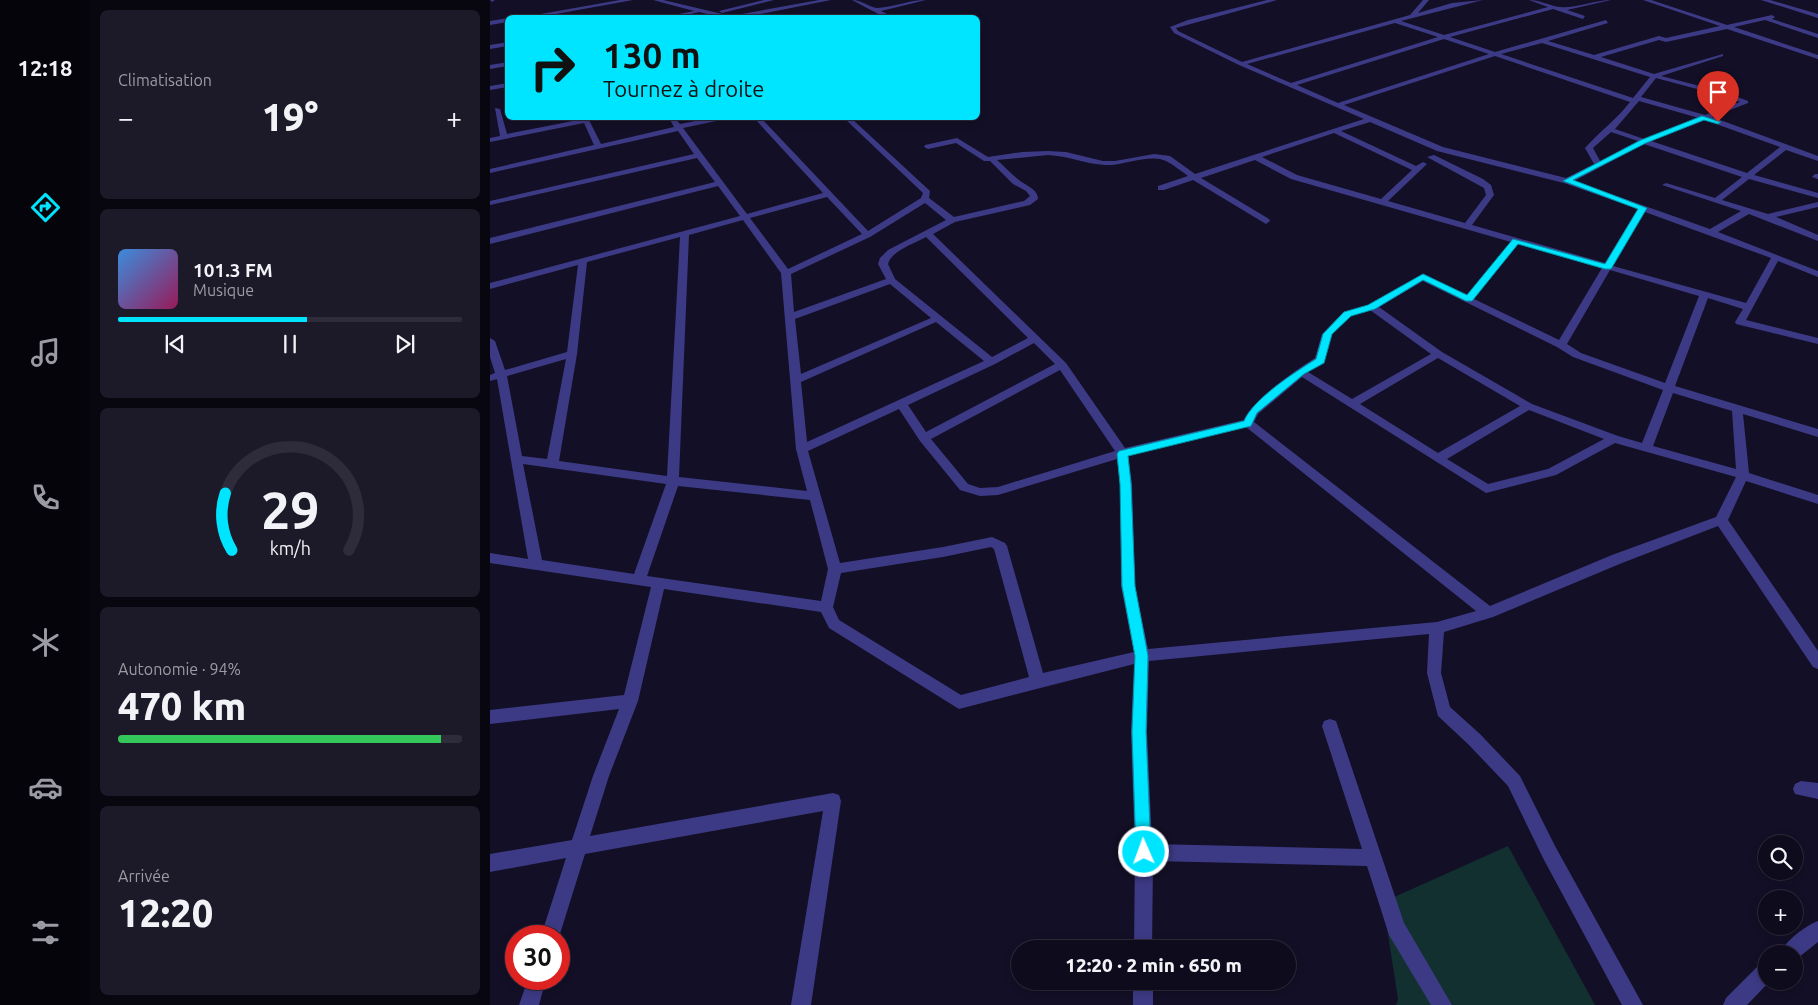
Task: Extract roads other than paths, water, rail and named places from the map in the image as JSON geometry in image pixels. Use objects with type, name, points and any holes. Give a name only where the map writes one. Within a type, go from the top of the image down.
[{"type":"street","points":[[540,15],[630,0]]},
{"type":"street","points":[[656,0],[724,15]]},
{"type":"street","points":[[674,4],[692,0]]},
{"type":"street","points":[[715,13],[770,0]]},
{"type":"street","points":[[744,15],[828,0]]},
{"type":"street","points":[[856,0],[886,15]]},
{"type":"street","points":[[876,10],[923,0]]},
{"type":"street","points":[[1242,0],[1248,8]]},
{"type":"street","points":[[1274,0],[1173,27],[1176,32],[1241,64],[1440,149],[1567,181],[1711,232],[1818,274]]},
{"type":"street","points":[[1412,16],[1426,0]]},
{"type":"street","points":[[1241,64],[1452,5],[1480,0]]},
{"type":"street","points":[[1532,0],[1583,17]]},
{"type":"street","points":[[1291,85],[1444,37],[1557,8],[1608,0]]},
{"type":"street","points":[[1646,0],[1818,57]]},
{"type":"street","points":[[1764,0],[1818,16]]},
{"type":"street","points":[[677,15],[703,10]]},
{"type":"street","points":[[1594,57],[1659,38],[1666,40],[1772,17]]},
{"type":"street","points":[[1764,18],[1818,36]]},
{"type":"street","points":[[490,23],[505,20]]},
{"type":"street","points":[[1396,21],[1636,99],[1704,117],[1818,159]]},
{"type":"street","points":[[1338,105],[1496,54],[1606,22]]},
{"type":"street","points":[[1543,41],[1654,76],[1725,94],[1746,102],[1644,141],[1567,181]]},
{"type":"street","points":[[490,47],[505,44]]},
{"type":"street","points":[[1598,165],[1589,148],[1620,120],[1654,76],[1721,55]]},
{"type":"street","points":[[490,67],[505,64]]},
{"type":"street","points":[[490,88],[505,86]]},
{"type":"street","points":[[494,110],[504,137]]},
{"type":"street","points":[[1161,188],[1370,119]]},
{"type":"street","points":[[490,140],[580,120]]},
{"type":"street","points":[[585,120],[598,146]]},
{"type":"street","points":[[674,120],[786,273],[802,449],[836,569],[826,607],[834,624],[959,702],[1142,656],[1437,628],[1488,613],[1617,559],[1721,520],[1743,474],[1737,409]]},
{"type":"street","points":[[490,171],[709,120]]},
{"type":"street","points":[[760,120],[867,235]]},
{"type":"street","points":[[786,273],[867,235],[925,199],[926,193],[849,120]]},
{"type":"street","points":[[1608,129],[1748,176],[1818,196]]},
{"type":"street","points":[[1335,131],[1417,170]]},
{"type":"street","points":[[928,147],[957,140],[983,158],[993,160],[1022,154],[1048,152],[1103,162],[1154,156],[1167,158],[1194,177],[1266,221]]},
{"type":"street","points":[[1716,201],[1785,147]]},
{"type":"street","points":[[1382,203],[1440,149]]},
{"type":"street","points":[[490,203],[699,155]]},
{"type":"street","points":[[1256,157],[1294,178],[1748,307]]},
{"type":"street","points":[[1431,157],[1480,180],[1488,187],[1490,195],[1467,227]]},
{"type":"street","points":[[991,362],[891,280],[883,264],[885,258],[891,252],[952,220],[1027,203],[1035,197],[1029,189],[1016,182],[993,160]]},
{"type":"street","points":[[490,241],[720,184]]},
{"type":"street","points":[[1666,185],[1768,217],[1818,238]]},
{"type":"street","points":[[490,286],[829,194]]},
{"type":"street","points":[[925,199],[952,220]]},
{"type":"street","points":[[1768,217],[1818,204]]},
{"type":"street","points":[[1561,345],[1643,208]]},
{"type":"street","points":[[1711,232],[1748,211]]},
{"type":"street","points":[[639,580],[672,481],[685,234]]},
{"type":"street","points":[[928,234],[1062,365],[1122,454],[1126,484],[1128,586],[1142,656],[1139,732],[1144,852],[1143,940]]},
{"type":"street","points":[[1469,300],[1516,241]]},
{"type":"street","points":[[1776,257],[1740,322],[1818,341]]},
{"type":"street","points":[[552,464],[572,354],[583,261]]},
{"type":"street","points":[[1248,423],[1253,412],[1301,372],[1320,360],[1327,334],[1347,314],[1372,307],[1423,277],[1561,345],[1577,355],[1669,388],[1818,433]]},
{"type":"street","points":[[790,317],[891,280]]},
{"type":"street","points":[[1646,449],[1704,295]]},
{"type":"street","points":[[1372,307],[1438,354],[1528,406],[1614,439],[1743,474],[1818,500]]},
{"type":"street","points":[[796,380],[938,318]]},
{"type":"street","points":[[802,449],[991,362],[1035,338]]},
{"type":"street","points":[[490,341],[495,376],[516,458],[536,565]]},
{"type":"street","points":[[495,376],[572,354]]},
{"type":"street","points":[[1352,404],[1438,354]]},
{"type":"street","points":[[924,438],[1062,365]]},
{"type":"street","points":[[1301,372],[1486,489],[1552,472],[1614,439]]},
{"type":"street","points":[[901,404],[924,438],[964,487],[980,492],[998,491],[1122,454],[1248,423]]},
{"type":"street","points":[[1438,459],[1528,406]]},
{"type":"street","points":[[1248,423],[1488,613]]},
{"type":"street","points":[[516,458],[672,481],[814,496]]},
{"type":"street","points":[[1721,520],[1818,663]]},
{"type":"street","points":[[836,569],[992,542],[1000,546],[1038,681]]},
{"type":"street","points":[[490,558],[826,607]]},
{"type":"street","points":[[553,925],[601,776],[630,701],[659,583]]},
{"type":"street","points":[[1437,628],[1434,673],[1443,711],[1474,738],[1514,781],[1549,852],[1633,1005]]},
{"type":"street","points":[[490,718],[630,701]]},
{"type":"street","points":[[1330,726],[1396,928],[1442,1005]]},
{"type":"street","points":[[1801,789],[1818,791]]},
{"type":"street","points":[[490,863],[832,801],[801,1005]]},
{"type":"street","points":[[1144,852],[1373,858]]},
{"type":"street","points":[[1800,945],[1818,930]]},
{"type":"street","points":[[1733,1005],[1758,979]]},
{"type":"street","points":[[529,1005],[534,990]]},
{"type":"street","points":[[1143,990],[1143,1005]]}]
